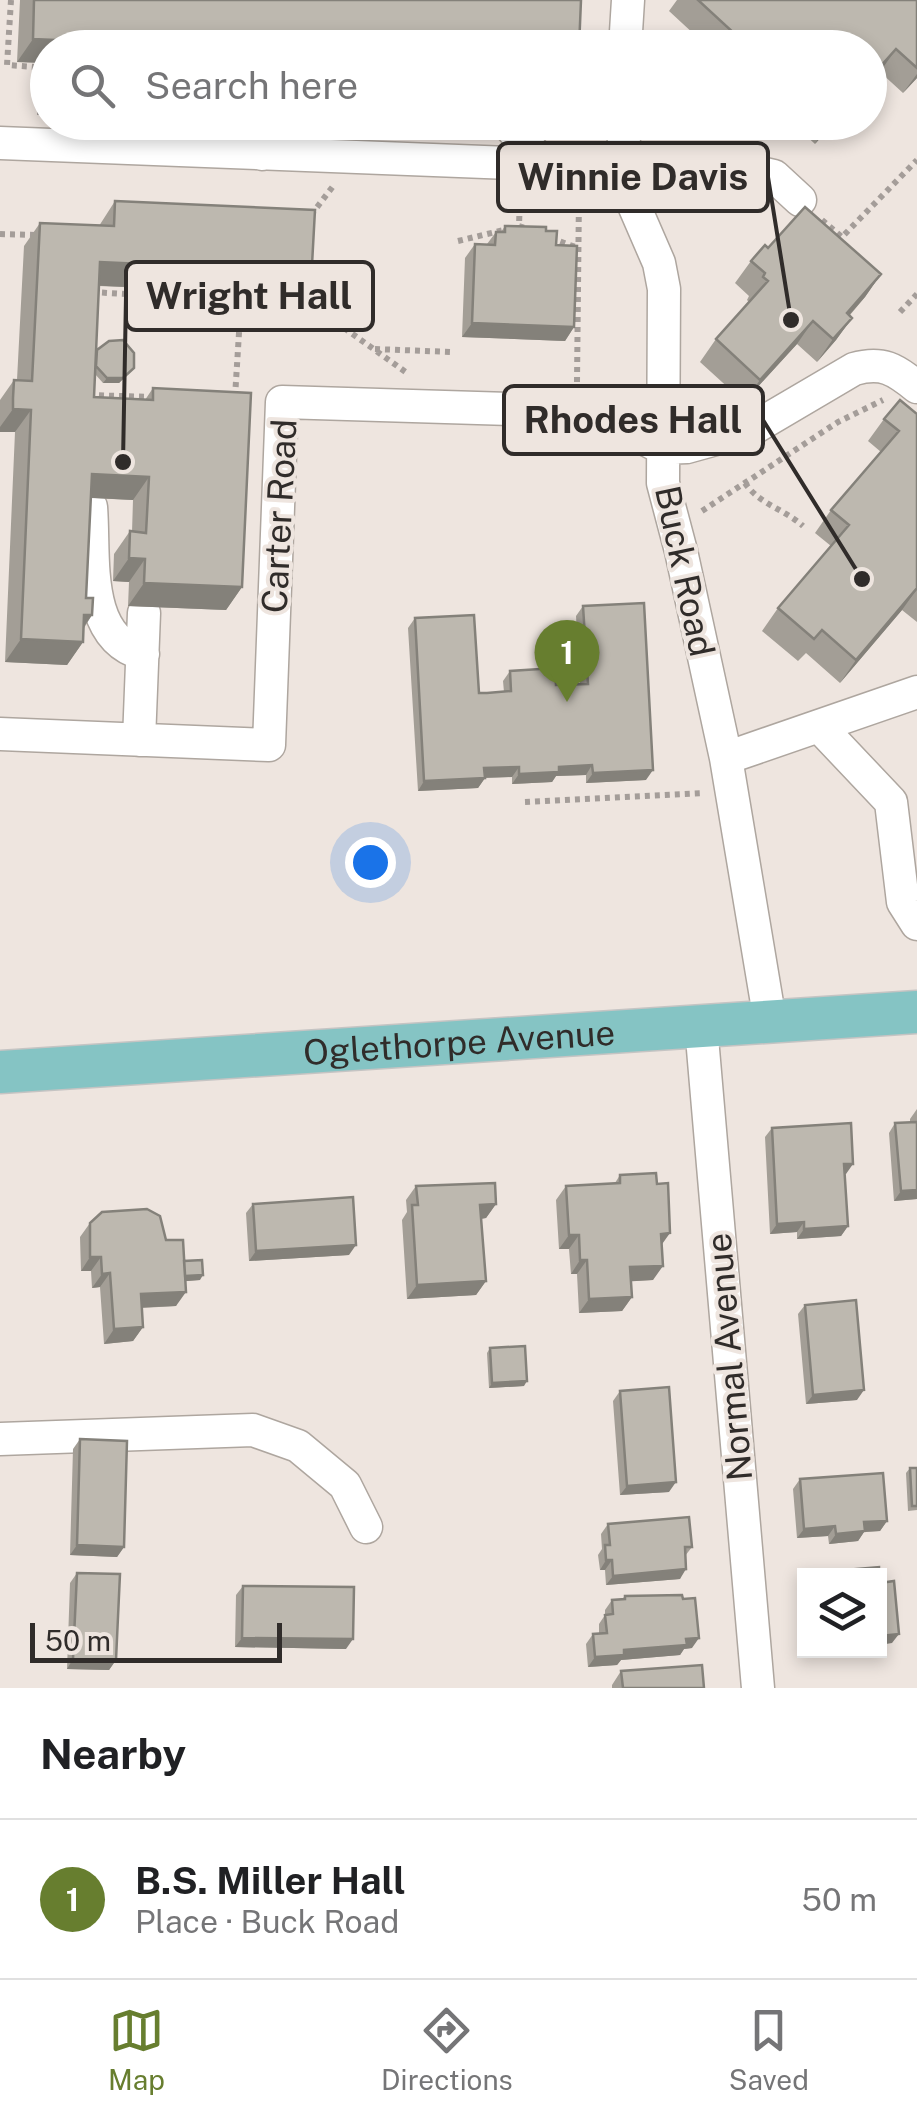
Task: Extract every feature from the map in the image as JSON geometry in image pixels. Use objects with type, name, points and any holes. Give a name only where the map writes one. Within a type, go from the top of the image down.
[{"type":"main road","name":"Oglethorpe Avenue","points":[[0,1072],[917,1012]]},
{"type":"street","points":[[626,30],[628,0]]},
{"type":"street","points":[[262,154],[276,140]]},
{"type":"street","points":[[522,140],[546,166]]},
{"type":"street","name":"Buck Road","points":[[623,140],[623,170],[634,208],[658,263],[664,290],[663,483],[682,551],[726,758],[770,1021]]},
{"type":"street","points":[[0,143],[761,173],[774,176],[800,200]]},
{"type":"street","points":[[662,448],[688,447],[752,428],[854,369],[870,364],[893,368],[917,386]]},
{"type":"street","name":"Carter Road","points":[[0,734],[269,745],[282,402],[572,411],[605,418],[662,448]]},
{"type":"street","points":[[91,507],[100,616],[115,640],[143,654]]},
{"type":"street","points":[[139,740],[144,614]]},
{"type":"street","points":[[726,758],[913,701]]},
{"type":"street","points":[[820,727],[891,802],[904,902],[917,924]]},
{"type":"street","name":"Normal Avenue","points":[[701,1026],[758,1688]]},
{"type":"street","points":[[0,1440],[253,1430],[298,1446],[345,1486],[366,1527]]},
{"type":"path","points":[[10,0],[7,65],[30,67]]},
{"type":"path","points":[[0,33],[9,28]]},
{"type":"path","points":[[800,200],[842,237],[917,160]]},
{"type":"path","points":[[308,219],[338,179]]},
{"type":"path","points":[[577,394],[579,188]]},
{"type":"path","points":[[518,226],[520,192]]},
{"type":"path","points":[[458,242],[518,226],[534,231]]},
{"type":"path","points":[[0,234],[54,236]]},
{"type":"path","points":[[548,237],[578,248]]},
{"type":"path","points":[[89,309],[90,292],[312,305],[440,397],[441,407]]},
{"type":"path","points":[[900,312],[917,294]]},
{"type":"path","points":[[216,400],[235,401],[241,301]]},
{"type":"path","points":[[374,349],[452,352]]},
{"type":"path","points":[[87,377],[86,394],[161,398]]},
{"type":"path","points":[[692,517],[838,422],[917,386]]},
{"type":"path","points":[[745,483],[757,500],[788,512],[803,526]]},
{"type":"path","points":[[524,802],[711,793]]},
{"type":"building","points":[[34,0],[581,0],[580,30],[33,30]]},
{"type":"building","points":[[698,0],[917,0],[917,68],[896,49],[887,59],[887,30],[730,30]]},
{"type":"building","points":[[115,201],[315,210],[312,265],[298,264],[298,271],[100,262],[94,397],[153,400],[153,388],[251,393],[242,587],[144,583],[145,559],[129,558],[130,531],[146,533],[149,477],[92,474],[86,598],[93,598],[92,615],[84,615],[83,642],[21,639],[31,410],[13,409],[13,398],[14,380],[32,381],[40,223],[114,226]]},
{"type":"building","points":[[805,207],[881,274],[847,313],[852,318],[833,339],[813,321],[760,380],[716,339],[768,281],[751,261]]},
{"type":"building","points":[[505,226],[546,227],[546,231],[557,231],[556,245],[577,246],[574,327],[472,323],[475,244],[495,245],[496,232],[505,232]]},
{"type":"building","points":[[123,340],[134,353],[134,368],[123,378],[107,378],[96,366],[97,350],[109,341]]},
{"type":"building","points":[[900,400],[917,414],[917,588],[856,660],[822,630],[814,639],[778,608],[849,525],[831,510],[899,431],[884,419]]},
{"type":"building","points":[[644,603],[653,770],[593,773],[592,765],[519,774],[519,767],[484,768],[485,778],[424,781],[415,618],[474,615],[479,693],[487,693],[511,691],[510,671],[555,668],[556,685],[588,684],[583,606]]},
{"type":"building","points":[[917,1122],[917,1190],[901,1191],[895,1123]]},
{"type":"building","points":[[851,1123],[853,1164],[844,1164],[848,1226],[804,1229],[804,1222],[777,1224],[772,1128]]},
{"type":"building","points":[[656,1173],[657,1184],[668,1183],[670,1233],[661,1234],[663,1266],[630,1267],[632,1297],[589,1299],[587,1260],[580,1260],[579,1235],[569,1235],[566,1186],[620,1183],[620,1175]]},
{"type":"building","points":[[495,1183],[496,1204],[480,1205],[486,1281],[417,1285],[412,1205],[418,1205],[416,1186]]},
{"type":"building","points":[[353,1197],[356,1245],[256,1251],[253,1204]]},
{"type":"building","points":[[147,1209],[160,1216],[166,1240],[183,1240],[186,1292],[141,1294],[143,1327],[114,1329],[110,1273],[102,1274],[101,1257],[90,1257],[90,1223],[102,1212]]},
{"type":"building","points":[[202,1260],[203,1275],[185,1276],[184,1261]]},
{"type":"building","points":[[856,1300],[864,1390],[813,1395],[805,1305]]},
{"type":"building","points":[[525,1346],[527,1381],[492,1383],[490,1348]]},
{"type":"building","points":[[669,1387],[676,1482],[627,1486],[620,1391]]},
{"type":"building","points":[[80,1439],[127,1441],[124,1547],[77,1545]]},
{"type":"building","points":[[910,1468],[917,1468],[917,1506],[912,1506]]},
{"type":"building","points":[[883,1473],[887,1521],[864,1522],[865,1531],[836,1534],[835,1526],[804,1529],[800,1479]]},
{"type":"building","points":[[689,1517],[692,1547],[685,1547],[686,1569],[613,1576],[612,1560],[606,1560],[605,1545],[610,1545],[608,1524]]},
{"type":"building","points":[[77,1573],[120,1574],[116,1660],[73,1659]]},
{"type":"building","points":[[894,1581],[899,1634],[887,1635],[887,1582]]},
{"type":"building","points":[[243,1586],[354,1587],[353,1639],[242,1638]]},
{"type":"building","points":[[682,1595],[683,1599],[695,1598],[699,1638],[686,1639],[687,1645],[624,1650],[624,1655],[595,1657],[593,1634],[607,1633],[605,1615],[613,1614],[612,1600],[625,1596]]},
{"type":"building","points":[[702,1665],[704,1688],[623,1688],[621,1671]]},
{"type":"place","name":"Winnie Davis","points":[[791,320]]},
{"type":"place","name":"Wright Hall","points":[[123,462]]},
{"type":"place","name":"Rhodes Hall","points":[[862,579]]},
{"type":"place","name":"B.S. Miller Hall","points":[[567,702]]}]
